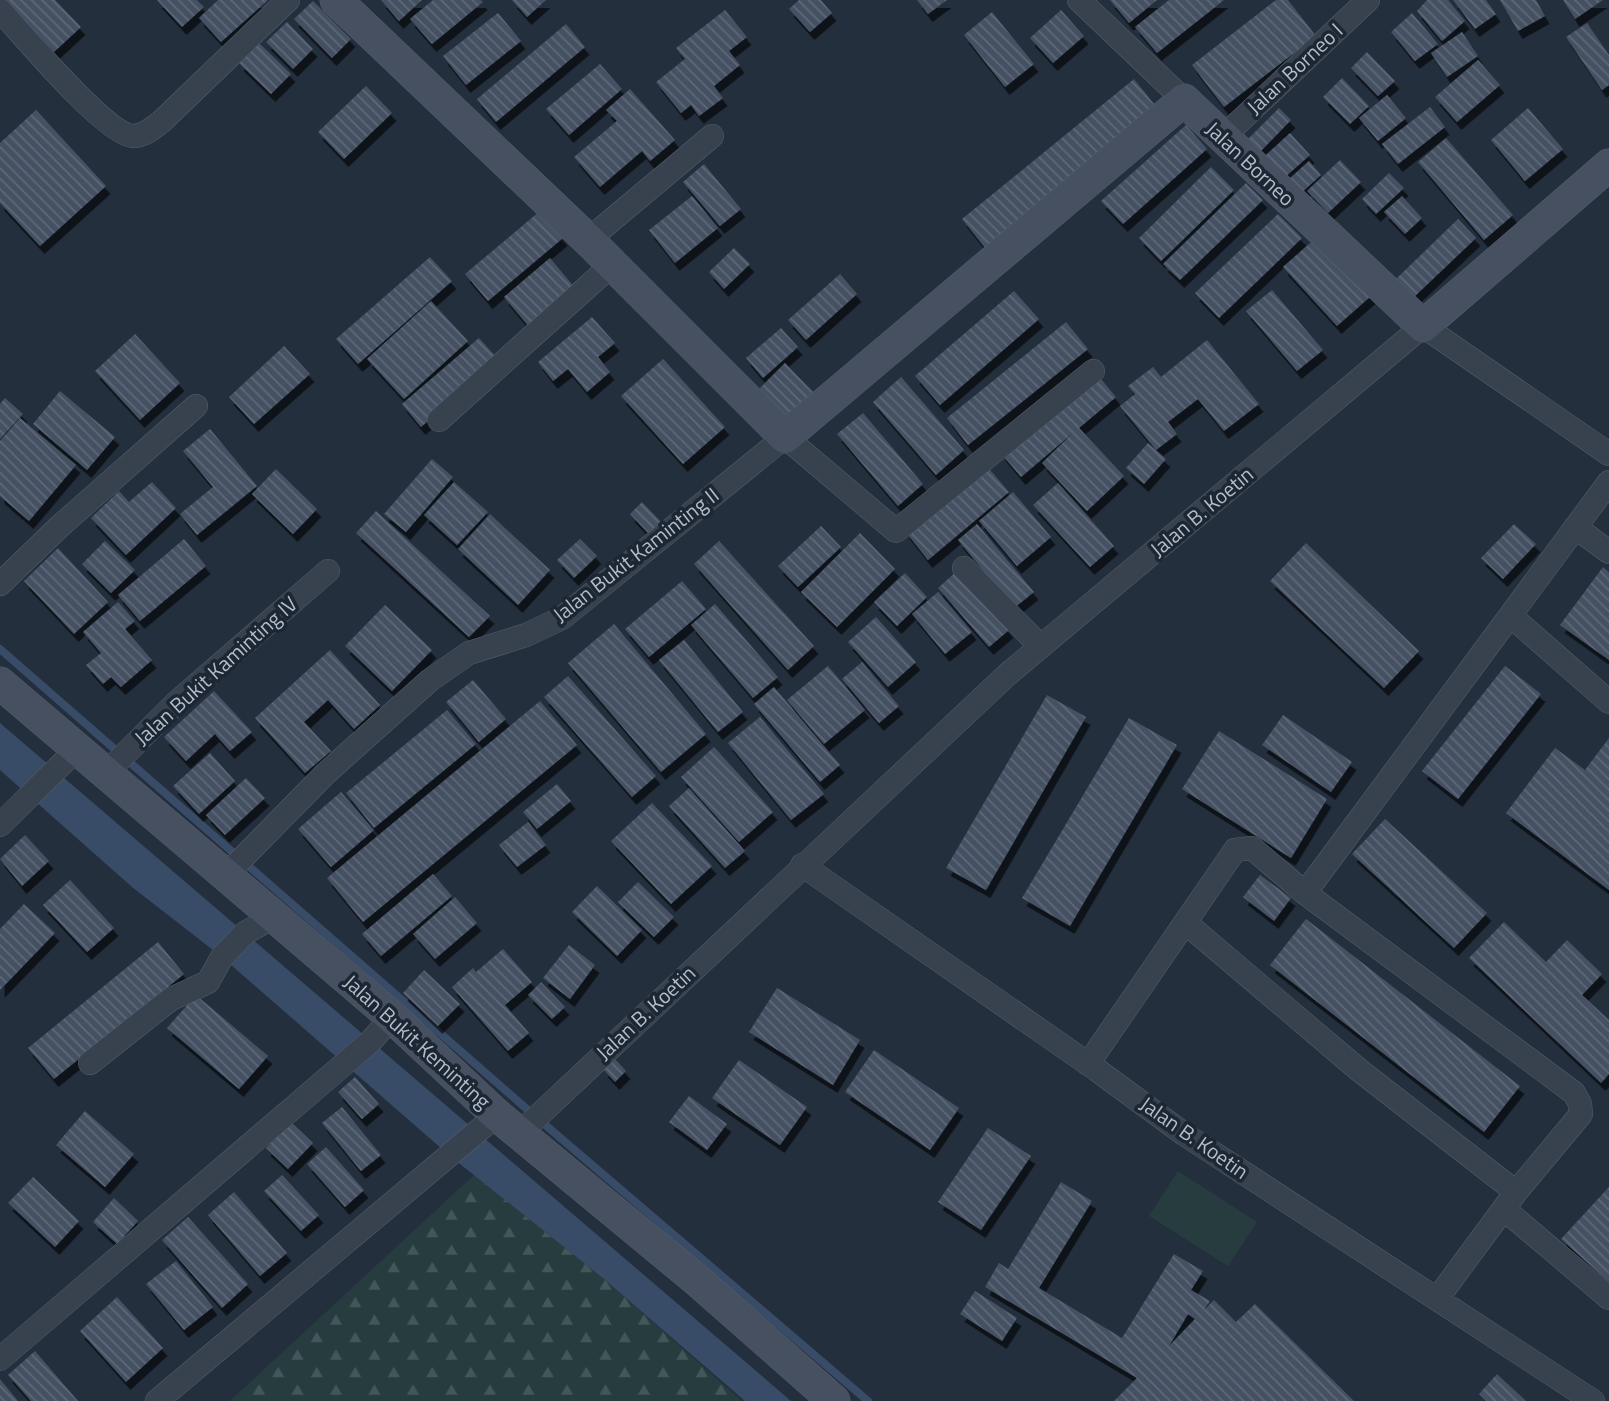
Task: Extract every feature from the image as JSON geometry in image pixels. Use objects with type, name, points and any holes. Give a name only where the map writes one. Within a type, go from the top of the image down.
[{"type":"street","points":[[0,10],[90,108],[117,130],[131,136],[144,134],[161,122],[288,0]]},
{"type":"street","points":[[336,0],[589,240],[785,437],[896,531],[1093,371]]},
{"type":"street","name":"Jalan Borneo","points":[[1079,0],[1423,327]]},
{"type":"street","name":"Jalan Borneo I","points":[[1222,138],[1368,0]]},
{"type":"street","points":[[785,437],[1184,100]]},
{"type":"street","points":[[589,240],[712,135]]},
{"type":"street","name":"Jalan B. Koetin","points":[[158,1401],[450,1156],[498,1126],[802,865],[1041,646],[1423,327],[1609,165]]},
{"type":"street","points":[[439,420],[613,264]]},
{"type":"street","points":[[1423,327],[1609,454]]},
{"type":"street","points":[[0,584],[59,527],[196,406]]},
{"type":"street","name":"Jalan Bukit Kaminting II","points":[[226,875],[325,774],[430,680],[469,653],[526,635],[562,618],[785,437]]},
{"type":"street","points":[[1305,893],[1512,617],[1609,482]]},
{"type":"street","points":[[1575,527],[1609,552]]},
{"type":"street","points":[[964,568],[1041,646]]},
{"type":"street","name":"Jalan Bukit Kaminting IV","points":[[105,774],[178,701],[328,571]]},
{"type":"street","points":[[1512,617],[1609,702]]},
{"type":"street","name":"Jalan Bukit Keminting","points":[[0,682],[66,760],[105,774],[392,1017],[498,1126],[834,1401]]},
{"type":"street","points":[[0,825],[66,760]]},
{"type":"street","points":[[1088,1063],[1187,924],[1235,850],[1252,848],[1305,893],[1574,1093],[1580,1104],[1581,1114],[1510,1200],[1437,1299]]},
{"type":"street","name":"Jalan B. Koetin","points":[[802,865],[1088,1063],[1212,1153],[1593,1401]]},
{"type":"street","points":[[90,1063],[172,999],[208,982],[222,957],[245,933],[275,916]]},
{"type":"street","points":[[1187,924],[1510,1200],[1609,1298]]},
{"type":"street","points":[[0,1359],[371,1041],[392,1017]]},
{"type":"green space","points":[[1178,1171],[1257,1222],[1228,1266],[1149,1216]]},
{"type":"green space","points":[[474,1175],[604,1279],[742,1401],[230,1401]]},
{"type":"water","points":[[0,723],[791,1401],[745,1401],[604,1279],[450,1156],[222,957],[132,887],[0,770]]},
{"type":"building","points":[[5,0],[55,0],[81,27],[54,52]]},
{"type":"building","points":[[157,0],[197,0],[204,7],[182,27]]},
{"type":"building","points":[[218,0],[268,0],[221,42],[199,18]]},
{"type":"building","points":[[381,0],[422,0],[399,21]]},
{"type":"building","points":[[433,0],[483,2],[432,44],[410,19]]},
{"type":"building","points":[[512,0],[546,0],[527,17]]},
{"type":"building","points":[[799,0],[821,0],[832,13],[810,32],[789,9]]},
{"type":"building","points":[[917,0],[947,0],[928,14]]},
{"type":"building","points":[[1110,0],[1157,0],[1129,23]]},
{"type":"building","points":[[1169,0],[1224,0],[1157,53],[1135,27]]},
{"type":"building","points":[[1276,0],[1288,0],[1316,36],[1224,107],[1192,65]]},
{"type":"building","points":[[1427,0],[1448,0],[1465,21],[1442,41],[1417,11]]},
{"type":"building","points":[[1453,0],[1486,0],[1496,14],[1475,29]]},
{"type":"building","points":[[1500,0],[1536,0],[1545,16],[1518,31]]},
{"type":"building","points":[[1563,0],[1603,0],[1575,19]]},
{"type":"building","points":[[313,1],[351,39],[332,58],[294,19]]},
{"type":"building","points":[[725,10],[747,37],[729,51],[740,65],[714,86],[723,98],[699,116],[691,105],[681,113],[656,82],[685,59],[676,48]]},
{"type":"building","points":[[1061,10],[1084,36],[1053,63],[1030,38]]},
{"type":"building","points":[[992,12],[1034,64],[1005,87],[964,35]]},
{"type":"building","points":[[498,13],[521,41],[466,85],[443,56]]},
{"type":"building","points":[[1412,13],[1438,44],[1415,61],[1391,32]]},
{"type":"building","points":[[287,22],[313,49],[293,69],[266,42]]},
{"type":"building","points":[[1587,23],[1609,55],[1609,85],[1602,90],[1566,37]]},
{"type":"building","points":[[566,24],[585,47],[496,122],[477,99]]},
{"type":"building","points":[[1462,32],[1478,56],[1447,77],[1431,53]]},
{"type":"building","points":[[259,43],[291,74],[271,94],[239,63]]},
{"type":"building","points":[[1367,52],[1395,81],[1378,96],[1351,68]]},
{"type":"building","points":[[1478,60],[1500,85],[1457,122],[1435,97]]},
{"type":"building","points":[[600,64],[622,89],[569,135],[546,109]]},
{"type":"building","points":[[1342,78],[1369,106],[1350,124],[1323,97]]},
{"type":"building","points":[[1134,79],[1158,109],[986,249],[962,219]]},
{"type":"building","points":[[366,86],[392,113],[344,159],[318,132]]},
{"type":"building","points":[[630,89],[675,140],[650,161],[642,151],[600,187],[574,157],[617,121],[606,110]]},
{"type":"building","points":[[1387,95],[1406,118],[1378,141],[1359,118]]},
{"type":"building","points":[[1430,107],[1445,127],[1398,164],[1382,144]]},
{"type":"building","points":[[1279,108],[1291,120],[1257,155],[1245,142]]},
{"type":"building","points":[[1528,108],[1563,149],[1525,181],[1491,140]]},
{"type":"building","points":[[36,110],[106,186],[40,246],[0,203],[0,143]]},
{"type":"building","points":[[1186,125],[1207,149],[1123,224],[1101,201]]},
{"type":"building","points":[[1290,133],[1310,155],[1285,177],[1265,156]]},
{"type":"building","points":[[1446,138],[1513,215],[1484,240],[1418,162]]},
{"type":"building","points":[[1340,160],[1361,182],[1328,213],[1307,191]]},
{"type":"building","points":[[1309,161],[1321,175],[1300,194],[1288,180]]},
{"type":"building","points":[[704,164],[741,209],[720,226],[683,182]]},
{"type":"building","points":[[1211,167],[1234,190],[1161,261],[1139,238]]},
{"type":"building","points":[[1389,173],[1404,188],[1376,214],[1362,199]]},
{"type":"building","points":[[1246,183],[1263,200],[1180,280],[1163,264]]},
{"type":"building","points":[[692,196],[718,228],[675,263],[649,230]]},
{"type":"building","points":[[1402,196],[1422,218],[1405,234],[1384,212]]},
{"type":"building","points":[[540,211],[563,238],[488,301],[465,274]]},
{"type":"building","points":[[1278,214],[1302,238],[1219,318],[1195,293]]},
{"type":"building","points":[[1458,219],[1476,238],[1414,297],[1396,279]]},
{"type":"building","points":[[1317,237],[1371,296],[1337,326],[1283,267]]},
{"type":"building","points":[[734,248],[750,264],[724,289],[709,272]]},
{"type":"building","points":[[430,257],[452,281],[358,364],[336,339]]},
{"type":"building","points":[[550,258],[576,289],[530,328],[504,297]]},
{"type":"building","points":[[840,274],[857,294],[806,340],[788,320]]},
{"type":"building","points":[[1272,290],[1323,350],[1297,371],[1246,311]]},
{"type":"building","points":[[1014,291],[1039,319],[940,405],[915,376]]},
{"type":"building","points":[[431,301],[468,341],[404,399],[367,359]]},
{"type":"building","points":[[592,317],[615,343],[598,357],[610,372],[587,392],[568,369],[553,381],[538,362]]},
{"type":"building","points":[[1066,322],[1088,349],[968,445],[947,418]]},
{"type":"building","points":[[781,328],[798,347],[763,378],[746,358]]},
{"type":"building","points":[[135,334],[180,383],[140,420],[95,371]]},
{"type":"building","points":[[479,338],[499,360],[421,427],[402,404]]},
{"type":"building","points":[[1207,340],[1259,404],[1224,431],[1198,399],[1168,422],[1177,434],[1156,450],[1120,406],[1135,394],[1128,386],[1153,367],[1161,377]]},
{"type":"building","points":[[284,346],[310,374],[254,424],[229,397]]},
{"type":"building","points":[[663,359],[725,427],[683,464],[621,396]]},
{"type":"building","points":[[785,363],[815,394],[788,421],[758,390]]},
{"type":"building","points":[[1096,373],[1116,397],[1079,428],[1124,476],[1087,511],[1042,463],[1074,432],[1021,477],[1001,453]]},
{"type":"building","points":[[901,377],[964,450],[936,475],[873,402]]},
{"type":"building","points":[[60,391],[115,437],[87,470],[33,424]]},
{"type":"building","points":[[5,398],[23,414],[0,439],[0,404]]},
{"type":"building","points":[[863,413],[923,484],[898,506],[837,434]]},
{"type":"building","points":[[20,418],[76,465],[29,521],[0,496],[0,441]]},
{"type":"building","points":[[210,429],[257,486],[197,535],[180,514],[213,487],[183,451]]},
{"type":"building","points":[[1148,443],[1166,459],[1144,484],[1126,468]]},
{"type":"building","points":[[432,459],[453,477],[406,532],[384,514]]},
{"type":"building","points":[[985,464],[1009,492],[928,560],[905,531]]},
{"type":"building","points":[[276,469],[317,509],[293,534],[252,494]]},
{"type":"building","points":[[152,482],[176,508],[126,555],[91,518],[119,491],[129,502]]},
{"type":"building","points":[[454,482],[488,512],[457,545],[424,515]]},
{"type":"building","points":[[1058,483],[1114,546],[1090,567],[1033,505]]},
{"type":"building","points":[[1013,492],[1051,537],[1017,566],[979,521]]},
{"type":"building","points":[[642,502],[661,522],[649,534],[630,514]]},
{"type":"building","points":[[376,511],[490,616],[469,637],[356,533]]},
{"type":"building","points":[[490,514],[550,570],[518,605],[458,549]]},
{"type":"building","points":[[977,524],[1034,592],[1014,608],[958,540]]},
{"type":"building","points":[[1514,524],[1536,544],[1503,579],[1481,558]]},
{"type":"building","points":[[821,526],[841,547],[798,587],[778,566]]},
{"type":"building","points":[[860,533],[895,569],[837,627],[801,592]]},
{"type":"building","points":[[184,539],[206,566],[140,621],[118,595]]},
{"type":"building","points":[[580,539],[597,556],[574,578],[557,560]]},
{"type":"building","points":[[105,541],[135,570],[111,593],[82,564]]},
{"type":"building","points":[[719,541],[814,646],[788,670],[694,564]]},
{"type":"building","points":[[1306,543],[1419,651],[1384,688],[1270,581]]},
{"type":"building","points":[[58,548],[108,602],[74,634],[24,581]]},
{"type":"building","points":[[1603,567],[1609,572],[1609,660],[1560,625]]},
{"type":"building","points":[[957,571],[1009,630],[989,647],[938,588]]},
{"type":"building","points":[[905,573],[927,597],[897,626],[874,602]]},
{"type":"building","points":[[682,581],[706,609],[649,657],[625,629]]},
{"type":"building","points":[[938,592],[972,632],[945,654],[912,614]]},
{"type":"building","points":[[118,602],[135,621],[125,629],[152,660],[121,687],[111,677],[103,684],[86,665],[101,653],[83,632]]},
{"type":"building","points":[[715,604],[778,677],[753,698],[691,625]]},
{"type":"building","points":[[385,605],[432,650],[392,691],[345,646]]},
{"type":"building","points":[[876,617],[916,662],[888,687],[848,642]]},
{"type":"building","points":[[614,624],[706,734],[661,772],[568,663]]},
{"type":"building","points":[[684,640],[743,712],[718,732],[659,660]]},
{"type":"building","points":[[330,650],[380,705],[354,729],[328,700],[304,722],[331,751],[305,773],[255,718]]},
{"type":"building","points":[[862,662],[899,706],[879,723],[842,679]]},
{"type":"building","points":[[828,666],[865,710],[824,744],[787,700]]},
{"type":"building","points":[[1505,666],[1541,694],[1458,799],[1422,771]]},
{"type":"building","points":[[568,676],[656,776],[632,797],[544,697]]},
{"type":"building","points":[[473,680],[506,719],[479,742],[446,702]]},
{"type":"building","points":[[774,687],[840,765],[820,782],[754,704]]},
{"type":"building","points":[[214,691],[252,732],[230,751],[215,734],[186,761],[164,737]]},
{"type":"building","points":[[1047,695],[1086,717],[986,890],[946,868]]},
{"type":"building","points":[[540,701],[577,745],[363,922],[327,878]]},
{"type":"building","points":[[447,710],[476,744],[374,828],[346,793]]},
{"type":"building","points":[[1283,715],[1352,762],[1331,792],[1262,745]]},
{"type":"building","points":[[760,717],[824,794],[791,820],[728,743]]},
{"type":"building","points":[[1129,718],[1177,745],[1070,926],[1022,898]]},
{"type":"building","points":[[1219,731],[1327,799],[1291,858],[1182,789]]},
{"type":"building","points":[[1609,738],[1609,890],[1506,813],[1555,748],[1585,770]]},
{"type":"building","points":[[714,747],[773,812],[739,842],[681,777]]},
{"type":"building","points":[[210,753],[235,781],[199,814],[173,786]]},
{"type":"building","points":[[246,778],[265,798],[225,835],[206,815]]},
{"type":"building","points":[[557,784],[571,801],[537,829],[523,812]]},
{"type":"building","points":[[689,788],[745,851],[725,868],[669,806]]},
{"type":"building","points":[[341,792],[374,830],[331,867],[298,829]]},
{"type":"building","points":[[652,803],[712,866],[671,904],[611,841]]},
{"type":"building","points":[[1385,819],[1487,913],[1454,948],[1352,854]]},
{"type":"building","points":[[528,822],[546,845],[517,867],[499,845]]},
{"type":"building","points":[[25,835],[49,861],[22,886],[0,859]]},
{"type":"building","points":[[433,874],[452,896],[381,956],[362,934]]},
{"type":"building","points":[[1260,875],[1291,898],[1274,921],[1243,897]]},
{"type":"building","points":[[70,880],[114,928],[87,952],[43,905]]},
{"type":"building","points":[[638,882],[674,917],[654,937],[618,902]]},
{"type":"building","points":[[597,886],[642,930],[617,956],[572,912]]},
{"type":"building","points":[[455,897],[477,923],[435,959],[413,934]]},
{"type":"building","points":[[24,904],[55,933],[0,990],[0,929]]},
{"type":"building","points":[[1306,919],[1520,1086],[1484,1132],[1270,965]]},
{"type":"building","points":[[1504,922],[1546,962],[1567,940],[1602,974],[1582,995],[1609,1020],[1609,1074],[1601,1083],[1469,958]]},
{"type":"building","points":[[158,942],[184,974],[54,1079],[28,1048]]},
{"type":"building","points":[[569,945],[595,965],[570,999],[543,978]]},
{"type":"building","points":[[503,949],[532,982],[505,1005],[529,1033],[508,1051],[452,987],[473,968],[476,972]]},
{"type":"building","points":[[424,970],[460,1004],[438,1026],[403,993]]},
{"type":"building","points":[[541,982],[565,1007],[552,1019],[528,995]]},
{"type":"building","points":[[777,988],[860,1040],[833,1085],[749,1032]]},
{"type":"building","points":[[196,995],[268,1056],[239,1089],[167,1028]]},
{"type":"building","points":[[874,1050],[959,1108],[930,1150],[845,1092]]},
{"type":"building","points":[[615,1059],[626,1071],[615,1082],[603,1069]]},
{"type":"building","points":[[739,1060],[807,1107],[780,1145],[712,1098]]},
{"type":"building","points":[[355,1077],[379,1104],[362,1119],[338,1092]]},
{"type":"building","points":[[689,1096],[727,1124],[707,1150],[669,1122]]},
{"type":"building","points":[[342,1107],[381,1155],[361,1171],[322,1123]]},
{"type":"building","points":[[85,1111],[134,1154],[105,1187],[56,1145]]},
{"type":"building","points":[[291,1122],[313,1143],[288,1169],[266,1148]]},
{"type":"building","points":[[988,1128],[1031,1156],[981,1230],[938,1202]]},
{"type":"building","points":[[326,1147],[364,1190],[345,1207],[307,1164]]},
{"type":"building","points":[[282,1175],[319,1215],[301,1231],[264,1191]]},
{"type":"building","points":[[33,1177],[79,1221],[55,1247],[8,1203]]},
{"type":"building","points":[[1061,1182],[1092,1201],[1039,1288],[1122,1338],[1174,1254],[1203,1271],[1191,1290],[1210,1301],[1204,1310],[1214,1300],[1236,1322],[1255,1304],[1354,1401],[1114,1401],[1137,1378],[985,1287],[999,1263],[1008,1269]],"holes":[[[1188,1314],[1195,1319],[1169,1346]]]},
{"type":"building","points":[[1609,1187],[1609,1282],[1561,1239]]},
{"type":"building","points":[[234,1192],[287,1253],[260,1276],[208,1215]]},
{"type":"building","points":[[114,1198],[138,1221],[117,1244],[93,1222]]},
{"type":"building","points":[[188,1217],[248,1284],[222,1308],[162,1240]]},
{"type":"building","points":[[176,1261],[213,1307],[184,1330],[146,1284]]},
{"type":"building","points":[[975,1291],[1017,1318],[1002,1341],[960,1314]]},
{"type":"building","points":[[117,1297],[163,1348],[126,1382],[80,1331]]},
{"type":"building","points":[[35,1351],[78,1401],[31,1401],[8,1375]]},
{"type":"building","points":[[1497,1374],[1526,1401],[1486,1401],[1479,1394]]},
{"type":"building","points":[[0,1379],[18,1401],[0,1401]]},
{"type":"waterway","points":[[0,649],[536,1117],[868,1401]]}]
